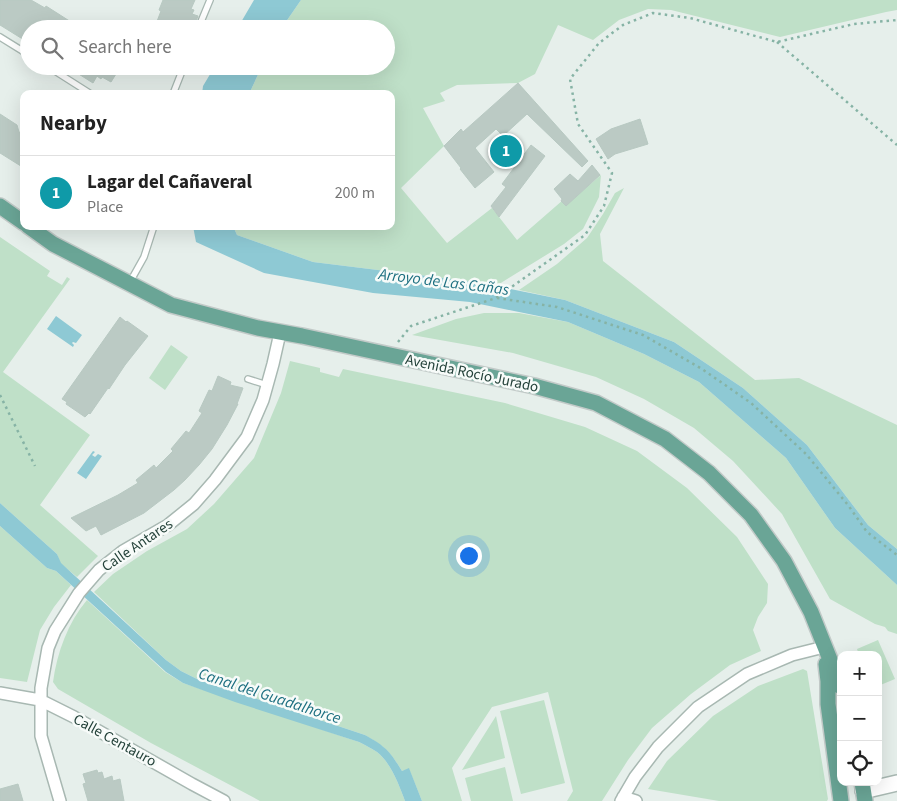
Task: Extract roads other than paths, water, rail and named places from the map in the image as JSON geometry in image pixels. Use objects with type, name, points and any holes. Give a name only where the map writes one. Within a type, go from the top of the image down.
[{"type":"main road","points":[[0,206],[20,220]]},
{"type":"main road","name":"Avenida Rocío Jurado","points":[[34,230],[53,244],[170,305],[280,333],[302,336],[534,386],[596,403],[666,439],[709,473],[751,515],[784,562],[811,612],[824,647],[837,702]]},
{"type":"main road","name":"Avenida Rocío Jurado","points":[[834,684],[828,704],[841,801]]},
{"type":"street","name":"Calle Antares","points":[[60,801],[42,736],[40,700],[48,648],[54,631],[76,598],[99,570],[123,551],[168,525],[194,504],[215,480],[247,436],[263,400],[280,333]]},
{"type":"street","points":[[636,801],[622,799],[635,777],[658,747],[698,707],[747,674],[792,655],[824,647]]},
{"type":"street","name":"Calle Centauro","points":[[0,693],[40,700],[224,801]]},
{"type":"street","points":[[861,789],[897,783]]},
{"type":"lane","points":[[202,20],[210,0]]},
{"type":"lane","points":[[0,37],[20,49]]},
{"type":"lane","points":[[61,75],[86,90]]},
{"type":"lane","points":[[175,90],[180,75]]},
{"type":"lane","points":[[129,284],[144,257],[153,230]]},
{"type":"lane","points":[[248,379],[267,385]]},
{"type":"water","points":[[254,0],[301,0],[287,20],[242,20]]},
{"type":"water","points":[[210,75],[258,75],[251,90],[202,90]]},
{"type":"water","name":"Arroyo de Las Cañas","points":[[194,230],[235,230],[237,235],[313,262],[475,282],[565,300],[674,342],[743,388],[807,445],[868,525],[897,549],[897,585],[835,528],[786,458],[699,382],[644,354],[568,322],[470,302],[373,293],[264,273],[196,242]]},
{"type":"water","points":[[56,316],[82,335],[76,343],[72,343],[73,347],[47,329]]},
{"type":"water","points":[[93,451],[95,452],[92,455],[95,457],[98,454],[102,456],[86,479],[77,473]]},
{"type":"water","points":[[0,503],[57,554],[61,563],[166,660],[181,671],[197,679],[365,735],[378,742],[394,758],[402,771],[409,768],[422,801],[405,801],[386,762],[377,752],[361,743],[235,702],[183,683],[166,672],[56,571],[47,568],[0,526]]},
{"type":"place","name":"Lagar del Cañaveral","points":[[506,151]]},
{"type":"water label","name":"Canal del Guadalhorce","points":[[270,695]]}]
